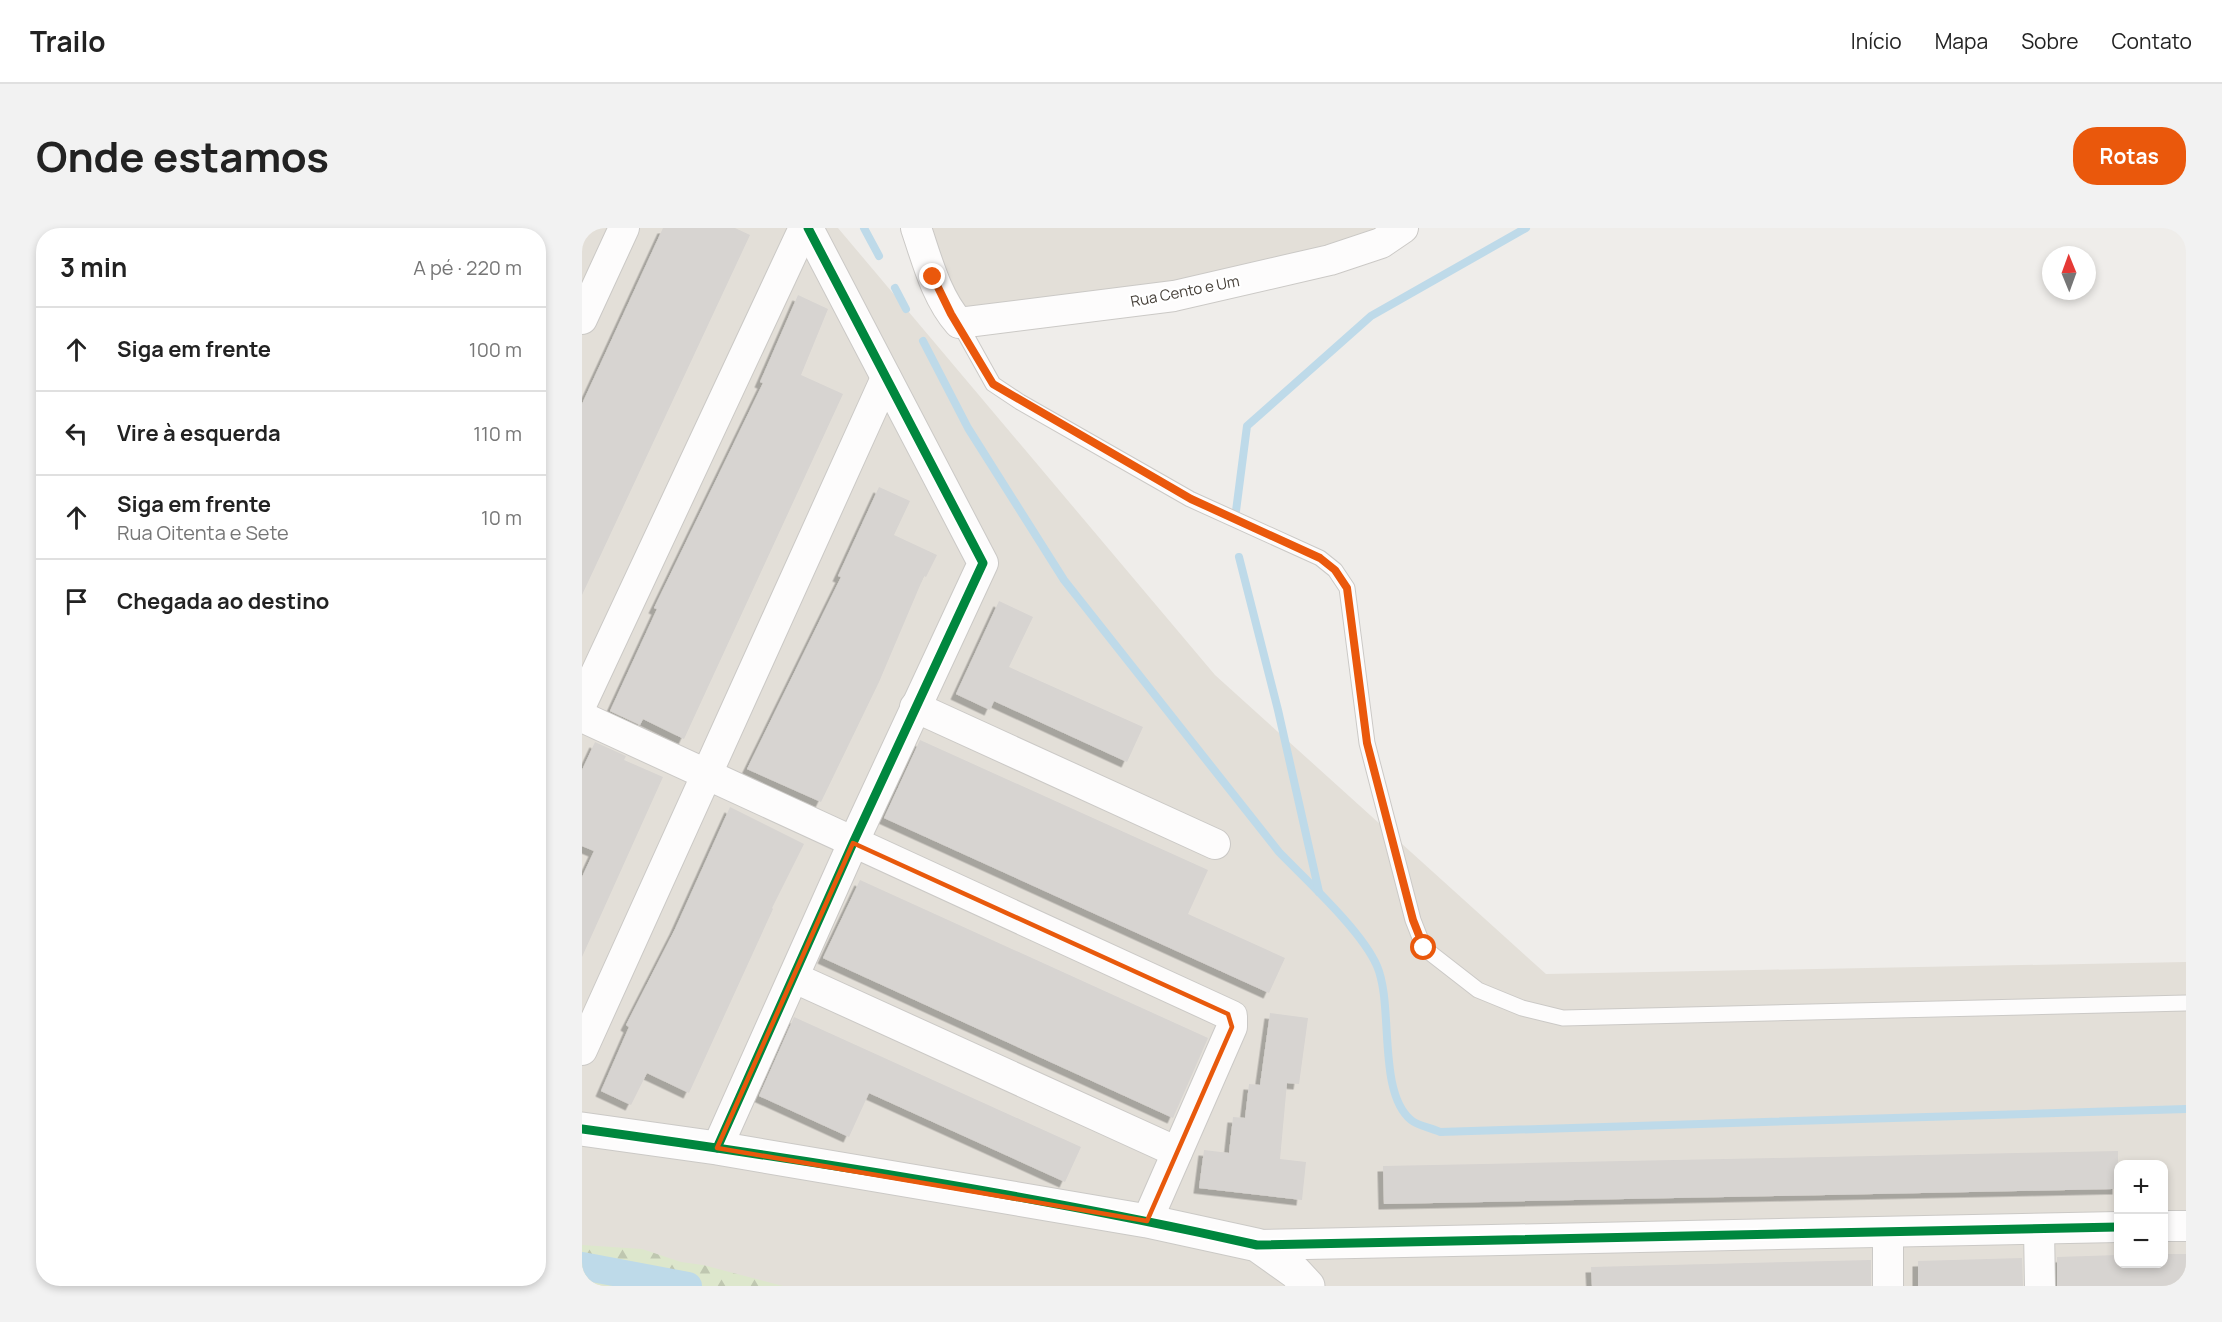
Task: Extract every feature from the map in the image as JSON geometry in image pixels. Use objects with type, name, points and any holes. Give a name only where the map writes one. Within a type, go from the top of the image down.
[{"type":"street","points":[[582,319],[624,228]]},
{"type":"street","points":[[717,1148],[795,978],[852,843],[983,561],[806,228]]},
{"type":"street","points":[[582,703],[806,228]]},
{"type":"street","points":[[916,228],[933,277],[958,324]]},
{"type":"street","name":"Rua Cento e Um","points":[[958,324],[1174,296],[1329,260],[1381,243],[1403,228]]},
{"type":"street","points":[[582,1050],[886,378]]},
{"type":"street","points":[[915,707],[1215,844]]},
{"type":"street","points":[[582,717],[1232,1016],[1233,1023],[1147,1221]]},
{"type":"street","points":[[795,978],[1177,1152]]},
{"type":"street","points":[[582,1129],[717,1148],[1147,1221],[1257,1245],[2114,1227]]},
{"type":"street","points":[[2168,1226],[2186,1226]]},
{"type":"street","points":[[2039,1229],[2040,1286]]},
{"type":"street","points":[[1888,1232],[1888,1286]]},
{"type":"street","points":[[1257,1245],[1295,1272],[1308,1286]]},
{"type":"lane","points":[[958,324],[993,384],[1011,396],[1191,499],[1320,558],[1335,570],[1347,588],[1367,743],[1413,920],[1424,948],[1478,990],[1522,1008],[1563,1018],[2186,1003]]},
{"type":"highlighted area","points":[[853,843],[1228,1014],[1232,1027],[1147,1221],[717,1148]]},
{"type":"shaded area","points":[[582,228],[838,228],[1215,675],[1546,974],[2186,962],[2186,1286],[582,1286]]},
{"type":"shaded area","points":[[930,228],[1375,228],[1364,235],[1179,283],[961,313]]},
{"type":"green space","points":[[582,1245],[642,1249],[681,1262],[703,1265],[783,1286],[582,1286]]},
{"type":"building","points":[[663,228],[735,228],[750,235],[582,595],[582,404]]},
{"type":"building","points":[[798,295],[828,309],[801,375],[843,394],[684,739],[643,719],[640,725],[610,711],[657,609],[654,608],[763,383],[760,382]]},
{"type":"building","points":[[879,487],[910,501],[894,535],[937,555],[926,577],[924,576],[879,682],[821,802],[747,769],[841,577],[838,576]]},
{"type":"building","points":[[999,601],[1033,617],[1009,667],[1143,727],[1127,762],[994,701],[990,710],[956,694]]},
{"type":"building","points":[[920,740],[1208,870],[1188,914],[1285,958],[1269,993],[884,818]]},
{"type":"building","points":[[595,742],[626,756],[624,760],[663,777],[582,957],[582,877],[594,851],[582,846],[582,770]]},
{"type":"building","points":[[730,807],[804,844],[772,908],[689,1093],[647,1073],[631,1105],[601,1091],[629,1027],[626,1025],[675,929]]},
{"type":"building","points":[[860,880],[1208,1038],[1173,1118],[823,958]]},
{"type":"building","points":[[1270,1013],[1308,1018],[1299,1084],[1287,1083],[1280,1159],[1306,1162],[1302,1200],[1199,1188],[1204,1150],[1229,1153],[1233,1117],[1245,1118],[1249,1084],[1260,1085]]},
{"type":"building","points":[[794,1017],[1081,1147],[1065,1182],[869,1093],[849,1137],[759,1096]]},
{"type":"building","points":[[2118,1151],[2118,1160],[2114,1160],[2114,1189],[1384,1204],[1383,1166]]},
{"type":"building","points":[[2168,1254],[2186,1254],[2186,1286],[2057,1286],[2057,1257],[2114,1255],[2114,1268],[2168,1268]]},
{"type":"building","points":[[2022,1258],[2023,1286],[1918,1286],[1918,1261]]},
{"type":"building","points":[[1871,1260],[1871,1286],[1592,1286],[1591,1267]]},
{"type":"waterway","points":[[864,228],[879,256]]},
{"type":"waterway","points":[[1236,511],[1247,426],[1371,316],[1526,228]]},
{"type":"waterway","points":[[895,288],[906,309]]},
{"type":"waterway","points":[[923,341],[968,428],[1064,580],[1279,852],[1347,922],[1370,952],[1382,983],[1394,1090],[1400,1107],[1414,1122],[1440,1132],[2186,1109]]},
{"type":"waterway","points":[[1239,557],[1278,710],[1319,892]]},
{"type":"waterway","points":[[582,1266],[688,1286]]},
{"type":"cycle path","points":[[717,1148],[853,843],[983,563],[808,228]]},
{"type":"cycle path","points":[[582,1129],[751,1153],[1005,1194],[1257,1245],[2114,1227]]},
{"type":"route","points":[[933,277],[951,314],[993,384],[1020,402],[1191,499],[1320,558],[1335,570],[1347,588],[1367,743],[1413,920],[1424,948]]}]
